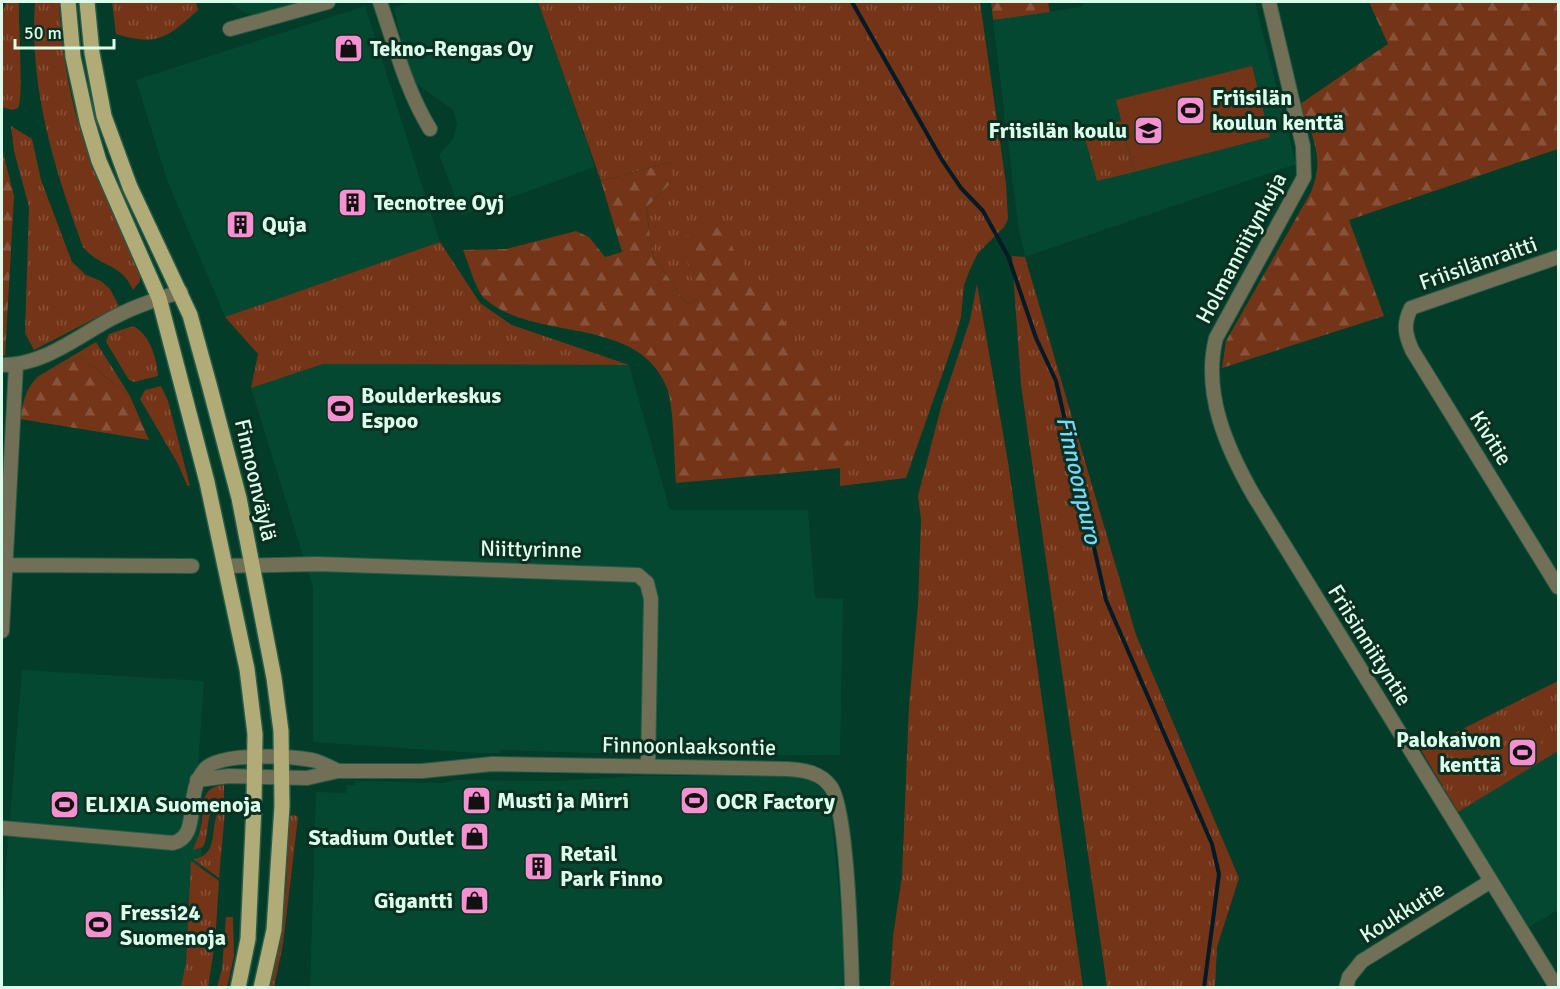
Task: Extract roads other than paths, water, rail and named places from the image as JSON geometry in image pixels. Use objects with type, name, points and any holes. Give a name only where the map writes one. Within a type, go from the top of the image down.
[{"type":"main road","points":[[68,2],[73,57],[87,121],[99,161],[159,298],[185,391],[226,566],[247,669],[255,777],[248,939],[238,987]]},
{"type":"main road","name":"Finnoonväylä","points":[[87,2],[92,53],[104,116],[130,187],[181,292],[201,354],[239,498],[274,678],[283,779],[278,893],[274,930],[261,987]]},
{"type":"street","points":[[230,29],[328,2]]},
{"type":"street","points":[[380,2],[406,82],[417,108],[430,129]]},
{"type":"street","name":"Holmanniitynkuja","points":[[1210,374],[1216,338],[1304,177],[1303,146],[1269,2]]},
{"type":"street","name":"Friisilänraitti","points":[[1411,308],[1558,257]]},
{"type":"street","points":[[2,366],[16,365],[47,356],[110,320],[159,298],[181,292]]},
{"type":"street","name":"Kivitie","points":[[1411,308],[1405,319],[1405,333],[1412,350],[1558,587]]},
{"type":"street","points":[[2,631],[16,365]]},
{"type":"street","name":"Friisinniityntie","points":[[1210,374],[1222,427],[1250,489],[1557,987]]},
{"type":"street","name":"Niittyrinne","points":[[226,566],[252,564],[364,565],[638,574],[647,583],[651,599],[648,767]]},
{"type":"street","points":[[7,565],[192,566]]},
{"type":"street","name":"Finnoonlaaksontie","points":[[197,780],[214,761],[255,758],[313,760],[338,771]]},
{"type":"street","name":"Finnoonlaaksontie","points":[[197,780],[229,776],[308,778],[338,771],[422,771],[492,764],[793,769],[819,775],[832,789],[839,811],[848,901],[852,987]]},
{"type":"street","points":[[2,828],[173,843],[183,841],[190,826],[193,791],[197,780]]},
{"type":"street","name":"Koukkutie","points":[[1346,987],[1349,976],[1362,961],[1491,881]]},
{"type":"waterway","name":"Finnoonpuro","points":[[852,2],[942,160],[961,188],[983,211],[1008,256],[1036,338],[1056,381],[1106,600],[1212,844],[1219,874],[1204,988]]},
{"type":"place","name":"Tekno-Rengas Oy","points":[[349,48]]},
{"type":"place","name":"Friisilän koulun kenttä","points":[[1191,110]]},
{"type":"place","name":"Friisilän koulu","points":[[1148,130]]},
{"type":"place","name":"Tecnotree Oyj","points":[[353,202]]},
{"type":"place","name":"Quja","points":[[241,224]]},
{"type":"place","name":"Boulderkeskus Espoo","points":[[340,408]]},
{"type":"place","name":"Palokaivon kenttä","points":[[1522,752]]},
{"type":"place","name":"Musti ja Mirri","points":[[476,800]]},
{"type":"place","name":"OCR Factory","points":[[695,801]]},
{"type":"place","name":"ELIXIA Suomenoja","points":[[64,804]]},
{"type":"place","name":"Stadium Outlet","points":[[475,837]]},
{"type":"place","name":"Retail Park Finno","points":[[539,866]]},
{"type":"place","name":"Gigantti","points":[[474,900]]},
{"type":"place","name":"Fressi24 Suomenoja","points":[[99,925]]}]
